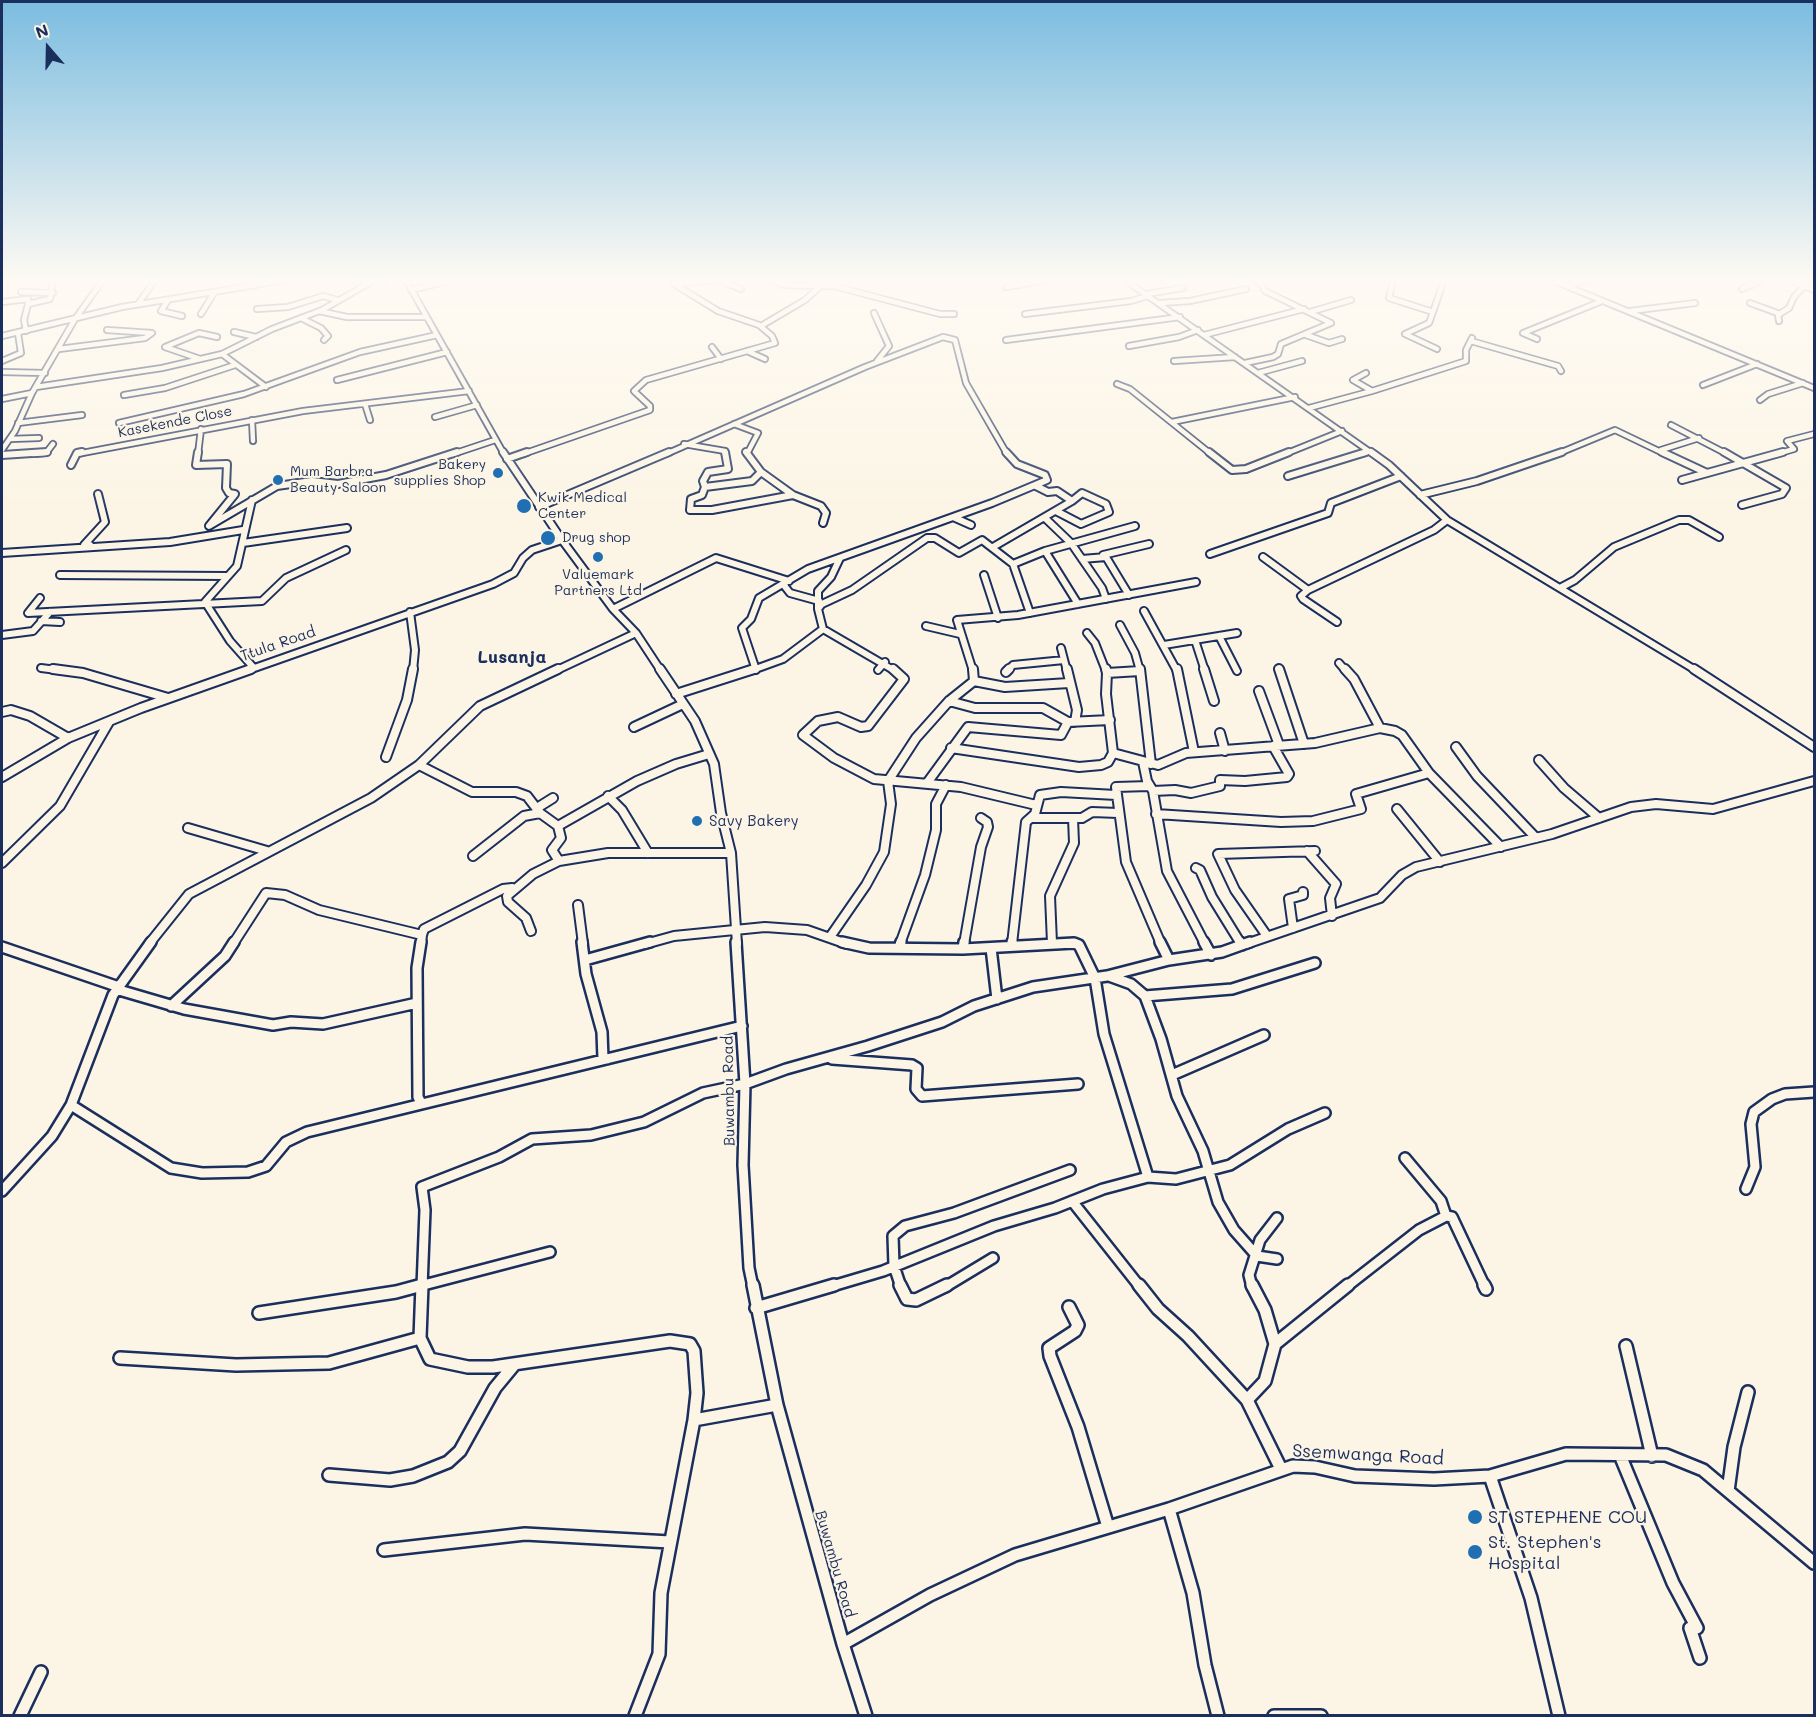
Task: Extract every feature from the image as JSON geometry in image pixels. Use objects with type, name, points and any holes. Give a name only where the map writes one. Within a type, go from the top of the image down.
[{"type":"street","points":[[2,450],[53,360]]},
{"type":"street","points":[[36,387],[162,368],[197,360]]},
{"type":"street","points":[[229,360],[266,387]]},
{"type":"street","points":[[119,423],[266,387],[338,360]]},
{"type":"street","points":[[337,380],[415,360]]},
{"type":"street","name":"Buwambu Road","points":[[452,360],[495,440],[539,507],[613,609],[636,633],[695,721],[714,764],[721,813],[731,853],[745,1084],[744,1198],[748,1257],[756,1308],[777,1405],[843,1644],[866,1716]]},
{"type":"street","points":[[507,459],[648,411],[650,406],[634,392],[642,382],[717,360]]},
{"type":"street","points":[[539,507],[884,360]]},
{"type":"street","points":[[756,670],[742,628],[751,619],[759,598],[808,569],[1036,486],[1047,478],[1017,464],[1006,452],[966,382],[960,360]]},
{"type":"street","points":[[1174,361],[1187,360]]},
{"type":"street","points":[[1240,360],[1370,451],[1401,476],[1447,520],[1707,676],[1815,747]]},
{"type":"street","points":[[1245,363],[1258,360]]},
{"type":"street","points":[[1309,408],[1371,391],[1466,360]]},
{"type":"street","points":[[1539,360],[1558,366],[1561,370]]},
{"type":"street","points":[[1747,360],[1815,388]]},
{"type":"street","points":[[1258,373],[1302,361]]},
{"type":"street","points":[[1703,386],[1757,364]]},
{"type":"street","points":[[124,395],[165,388],[235,365]]},
{"type":"street","points":[[2,372],[45,373]]},
{"type":"street","points":[[1366,373],[1353,380],[1371,391]]},
{"type":"street","points":[[1760,400],[1768,394],[1803,383]]},
{"type":"street","points":[[1117,384],[1130,389],[1221,462],[1237,471],[1342,431]]},
{"type":"street","name":"Kasekende Close","points":[[71,465],[77,453],[201,429],[469,391]]},
{"type":"street","points":[[2,399],[32,393]]},
{"type":"street","points":[[1172,422],[1295,398]]},
{"type":"street","points":[[365,404],[370,420]]},
{"type":"street","points":[[435,417],[477,405]]},
{"type":"street","points":[[18,423],[82,415]]},
{"type":"street","points":[[252,420],[253,441]]},
{"type":"street","points":[[735,423],[758,433],[746,454],[761,472],[793,495],[821,506],[826,513],[823,523]]},
{"type":"street","points":[[1671,425],[1745,462],[1782,484],[1786,491],[1742,505]]},
{"type":"street","points":[[201,429],[196,465],[224,462],[227,464],[226,488],[235,494],[209,526]]},
{"type":"street","points":[[1420,495],[1477,481],[1565,451],[1615,430],[1707,473]]},
{"type":"street","points":[[1682,480],[1794,449],[1787,441],[1815,434]]},
{"type":"street","points":[[10,439],[39,438]]},
{"type":"street","points":[[1661,450],[1700,438]]},
{"type":"street","points":[[209,526],[277,486],[316,481],[338,484],[378,477],[495,440]]},
{"type":"street","points":[[2,455],[46,453],[53,444]]},
{"type":"street","points":[[683,444],[725,451],[728,469],[708,472],[703,481],[705,487],[702,495],[691,499],[688,503],[691,512],[793,495]]},
{"type":"street","points":[[1288,476],[1370,451]]},
{"type":"street","points":[[705,487],[752,481],[761,472]]},
{"type":"street","points":[[1210,554],[1328,513],[1331,503],[1401,476]]},
{"type":"street","points":[[1036,486],[1048,492],[1057,491],[1072,501]]},
{"type":"street","points":[[993,547],[1046,518],[1056,511],[1072,501],[1082,493],[1106,504],[1109,512],[1081,524],[1056,511]]},
{"type":"street","points":[[98,494],[105,522],[84,544],[113,546]]},
{"type":"street","points":[[205,602],[237,566],[252,494],[209,526]]},
{"type":"street","points":[[953,517],[971,525]]},
{"type":"street","points":[[1046,518],[1071,543],[1102,588],[1106,599]]},
{"type":"street","points":[[1337,622],[1301,596],[1308,590],[1434,530],[1447,520]]},
{"type":"street","points":[[1560,588],[1575,580],[1614,547],[1659,526],[1689,520],[1719,537]]},
{"type":"street","points":[[1013,564],[1045,551],[1135,526]]},
{"type":"street","points":[[243,543],[347,528]]},
{"type":"street","points":[[2,552],[185,540],[243,530]]},
{"type":"street","points":[[818,609],[895,563],[927,538],[935,538],[959,554],[979,540],[993,547],[1013,564],[1016,579],[1030,613]]},
{"type":"street","name":"Ttula Road","points":[[2,777],[68,738],[168,698],[506,578],[514,573],[527,554],[562,540]]},
{"type":"street","points":[[1082,559],[1149,544]]},
{"type":"street","points":[[40,598],[28,612],[174,607],[205,602],[265,600],[286,578],[346,550]]},
{"type":"street","points":[[1045,551],[1078,604]]},
{"type":"street","points":[[1103,555],[1120,576],[1129,595]]},
{"type":"street","points":[[613,609],[716,558],[786,582]]},
{"type":"street","points":[[822,629],[818,609],[818,591],[831,577],[840,558]]},
{"type":"street","points":[[1263,558],[1308,590]]},
{"type":"street","points":[[60,575],[228,576]]},
{"type":"street","points":[[984,575],[998,618]]},
{"type":"street","points":[[786,582],[790,593],[819,601]]},
{"type":"street","points":[[974,681],[974,669],[960,634],[956,621],[958,619],[998,618],[1196,582]]},
{"type":"street","points":[[205,602],[230,641],[253,667]]},
{"type":"street","points":[[1144,611],[1176,667],[1194,752]]},
{"type":"street","points":[[2,635],[27,634],[50,612]]},
{"type":"street","points":[[387,757],[406,700],[411,676],[415,650],[411,636],[410,612]]},
{"type":"street","points":[[41,621],[60,622]]},
{"type":"street","points":[[1120,625],[1135,653],[1140,671],[1147,763],[1167,871],[1211,955]]},
{"type":"street","points":[[926,626],[960,634]]},
{"type":"street","points":[[676,694],[756,670],[783,659],[822,629]]},
{"type":"street","points":[[822,629],[885,662],[904,679],[868,726],[861,727],[838,717],[818,721],[803,734],[846,766],[874,779],[946,785],[1036,805]]},
{"type":"street","points":[[2,1191],[52,1136],[71,1105],[113,995],[119,989],[128,971],[189,894],[371,798],[419,765],[458,730],[470,714],[480,706],[636,633]]},
{"type":"street","points":[[951,748],[1079,768],[1108,762],[1113,753],[1106,694],[1107,673],[1095,643],[1087,633]]},
{"type":"street","points":[[1164,645],[1237,633]]},
{"type":"street","points":[[1219,636],[1237,671]]},
{"type":"street","points":[[1195,640],[1214,701]]},
{"type":"street","points":[[927,783],[965,729],[973,726],[1061,735],[1065,732],[1077,710],[1062,648]]},
{"type":"street","points":[[1006,672],[1013,665],[1064,660]]},
{"type":"street","points":[[878,670],[885,662]]},
{"type":"street","points":[[1339,663],[1354,679],[1380,728]]},
{"type":"street","points":[[41,668],[83,673],[168,698]]},
{"type":"street","points":[[1279,669],[1304,744]]},
{"type":"street","points":[[1107,673],[1140,671]]},
{"type":"street","points":[[830,937],[875,872],[884,852],[891,804],[888,781],[916,738],[949,701],[974,681],[1005,687],[1069,683]]},
{"type":"street","points":[[1169,960],[1146,913],[1126,862],[1116,787],[1191,793],[1220,786],[1220,780],[1245,781],[1287,777],[1289,774],[1276,746],[1259,692]]},
{"type":"street","points":[[949,701],[975,708],[1043,708],[1072,722],[1110,720]]},
{"type":"street","points":[[634,727],[683,704]]},
{"type":"street","points":[[2,712],[11,710],[30,716],[68,738]]},
{"type":"street","points":[[2,863],[60,806],[109,722]]},
{"type":"street","points":[[1113,753],[1147,763],[1164,765],[1176,755],[1304,744],[1380,728],[1402,735],[1429,773],[1501,847]]},
{"type":"street","points":[[1220,732],[1225,751]]},
{"type":"street","points":[[1456,747],[1477,776],[1536,838]]},
{"type":"street","points":[[558,826],[608,796],[662,770],[709,754]]},
{"type":"street","points":[[1539,760],[1564,788],[1599,818]]},
{"type":"street","points":[[419,765],[472,792],[522,794],[558,826],[561,838],[552,850],[559,861]]},
{"type":"street","points":[[1156,814],[1220,819],[1313,821],[1360,809],[1356,794],[1429,773]]},
{"type":"street","points":[[636,1716],[659,1654],[661,1593],[694,1420],[697,1393],[694,1352],[690,1344],[681,1341],[621,1347],[513,1365],[468,1368],[430,1359],[425,1353],[420,1338],[425,1210],[422,1187],[431,1181],[478,1166],[532,1139],[591,1136],[644,1122],[702,1093],[745,1084],[786,1069],[827,1059],[942,1022],[974,1006],[1044,984],[1107,976],[1169,960],[1211,955],[1380,898],[1407,870],[1536,838],[1631,807],[1656,804],[1713,809],[1815,781]]},
{"type":"street","points":[[899,948],[925,875],[936,830],[936,804],[946,785]]},
{"type":"street","points":[[1012,946],[1026,822],[1035,814],[1040,795],[1046,793],[1116,795]]},
{"type":"street","points":[[608,796],[622,810],[648,853]]},
{"type":"street","points":[[473,856],[524,816],[539,810],[553,798]]},
{"type":"street","points":[[1397,809],[1440,862]]},
{"type":"street","points":[[1031,818],[1082,818],[1092,812],[1118,813]]},
{"type":"street","points":[[963,949],[976,890],[981,848],[988,827],[987,822],[981,818]]},
{"type":"street","points":[[1052,943],[1050,896],[1074,843],[1073,818]]},
{"type":"street","points":[[188,828],[267,851]]},
{"type":"street","points":[[1267,936],[1235,890],[1218,854],[1311,851],[1336,884],[1330,898],[1332,916]]},
{"type":"street","points":[[531,931],[526,918],[508,902],[507,896],[514,888],[559,861],[608,853],[731,853]]},
{"type":"street","points":[[1196,868],[1200,870],[1212,897],[1242,945]]},
{"type":"street","points":[[421,1103],[418,1097],[417,968],[424,929],[503,889],[514,888]]},
{"type":"street","points":[[1293,928],[1289,899],[1304,895],[1303,892]]},
{"type":"street","points":[[171,1006],[225,956],[266,893],[285,894],[319,910],[422,934]]},
{"type":"street","points":[[578,905],[586,974],[602,1032],[603,1059],[609,1059]]},
{"type":"street","points":[[585,960],[674,936],[781,927],[807,930],[857,947],[963,949],[1052,943],[1079,945],[1095,978],[1104,1034],[1148,1177]]},
{"type":"street","points":[[2,947],[171,1006],[273,1025],[291,1022],[333,1023],[417,1003]]},
{"type":"street","points":[[991,948],[996,975],[997,999]]},
{"type":"street","points":[[1145,996],[1193,994],[1233,989],[1315,963]]},
{"type":"street","points":[[1107,976],[1131,984],[1145,996],[1159,1032],[1177,1096],[1203,1151],[1218,1202],[1234,1230],[1254,1254],[1277,1259]]},
{"type":"street","points":[[71,1105],[171,1168],[202,1173],[248,1172],[266,1166],[286,1142],[301,1134],[742,1026]]},
{"type":"street","points":[[1172,1075],[1264,1035]]},
{"type":"street","points":[[859,1062],[863,1047]]},
{"type":"street","points":[[827,1059],[915,1066],[916,1089],[922,1096],[987,1093],[1078,1084]]},
{"type":"street","points":[[1746,1189],[1755,1167],[1751,1124],[1754,1113],[1785,1094],[1815,1092]]},
{"type":"street","points":[[756,1308],[894,1266],[994,1226],[1148,1177],[1176,1179],[1230,1165],[1288,1129],[1325,1113]]},
{"type":"street","points":[[1405,1158],[1441,1201],[1446,1216]]},
{"type":"street","points":[[993,1258],[936,1292],[916,1300],[907,1299],[894,1266],[893,1236],[905,1226],[954,1213],[1071,1170]]},
{"type":"street","points":[[1072,1201],[1158,1309],[1188,1336],[1248,1400],[1281,1469]]},
{"type":"street","points":[[1275,1344],[1419,1230],[1446,1216],[1452,1217],[1486,1289]]},
{"type":"street","points":[[1248,1400],[1266,1381],[1275,1344],[1265,1310],[1249,1275],[1260,1240],[1277,1218]]},
{"type":"street","points":[[259,1313],[421,1286],[550,1252]]},
{"type":"street","points":[[1069,1307],[1078,1325],[1075,1331],[1049,1348],[1050,1356],[1078,1427],[1108,1527]]},
{"type":"street","points":[[120,1358],[236,1365],[299,1365],[347,1359],[420,1338]]},
{"type":"street","points":[[1626,1346],[1652,1456]]},
{"type":"street","points":[[329,1475],[390,1480],[420,1473],[448,1462],[460,1451],[491,1396],[513,1365]]},
{"type":"street","points":[[1728,1491],[1734,1447],[1748,1392]]},
{"type":"street","points":[[694,1420],[777,1405]]},
{"type":"street","name":"Ssemwanga Road","points":[[843,1644],[987,1567],[1045,1544],[1169,1509],[1293,1466],[1315,1467],[1355,1476],[1434,1479],[1490,1476],[1566,1454],[1666,1455],[1681,1459],[1703,1470],[1815,1563]]},
{"type":"street","points":[[1620,1455],[1673,1583],[1697,1628],[1690,1628],[1700,1658]]},
{"type":"street","points":[[1490,1476],[1531,1598],[1559,1716]]},
{"type":"street","points":[[1169,1509],[1193,1593],[1204,1665],[1218,1716]]},
{"type":"street","points":[[384,1551],[525,1534],[670,1542]]},
{"type":"street","points":[[20,1716],[41,1672]]},
{"type":"street","points":[[1274,1716],[1321,1716]]},
{"type":"place","name":"Bakery supplies Shop","points":[[498,473]]},
{"type":"place","name":"Mum Barbra Beauty Saloon","points":[[278,480]]},
{"type":"place","name":"Kwik Medical Center","points":[[524,506]]},
{"type":"place","name":"Drug shop","points":[[548,538]]},
{"type":"place","name":"Valuemark Partners Ltd","points":[[598,557]]},
{"type":"place","name":"Savy Bakery","points":[[697,821]]},
{"type":"place","name":"ST STEPHENE COU","points":[[1475,1517]]},
{"type":"place","name":"St. Stephen's Hospital","points":[[1475,1552]]},
{"type":"district","name":"Lusanja","points":[[512,657]]}]
